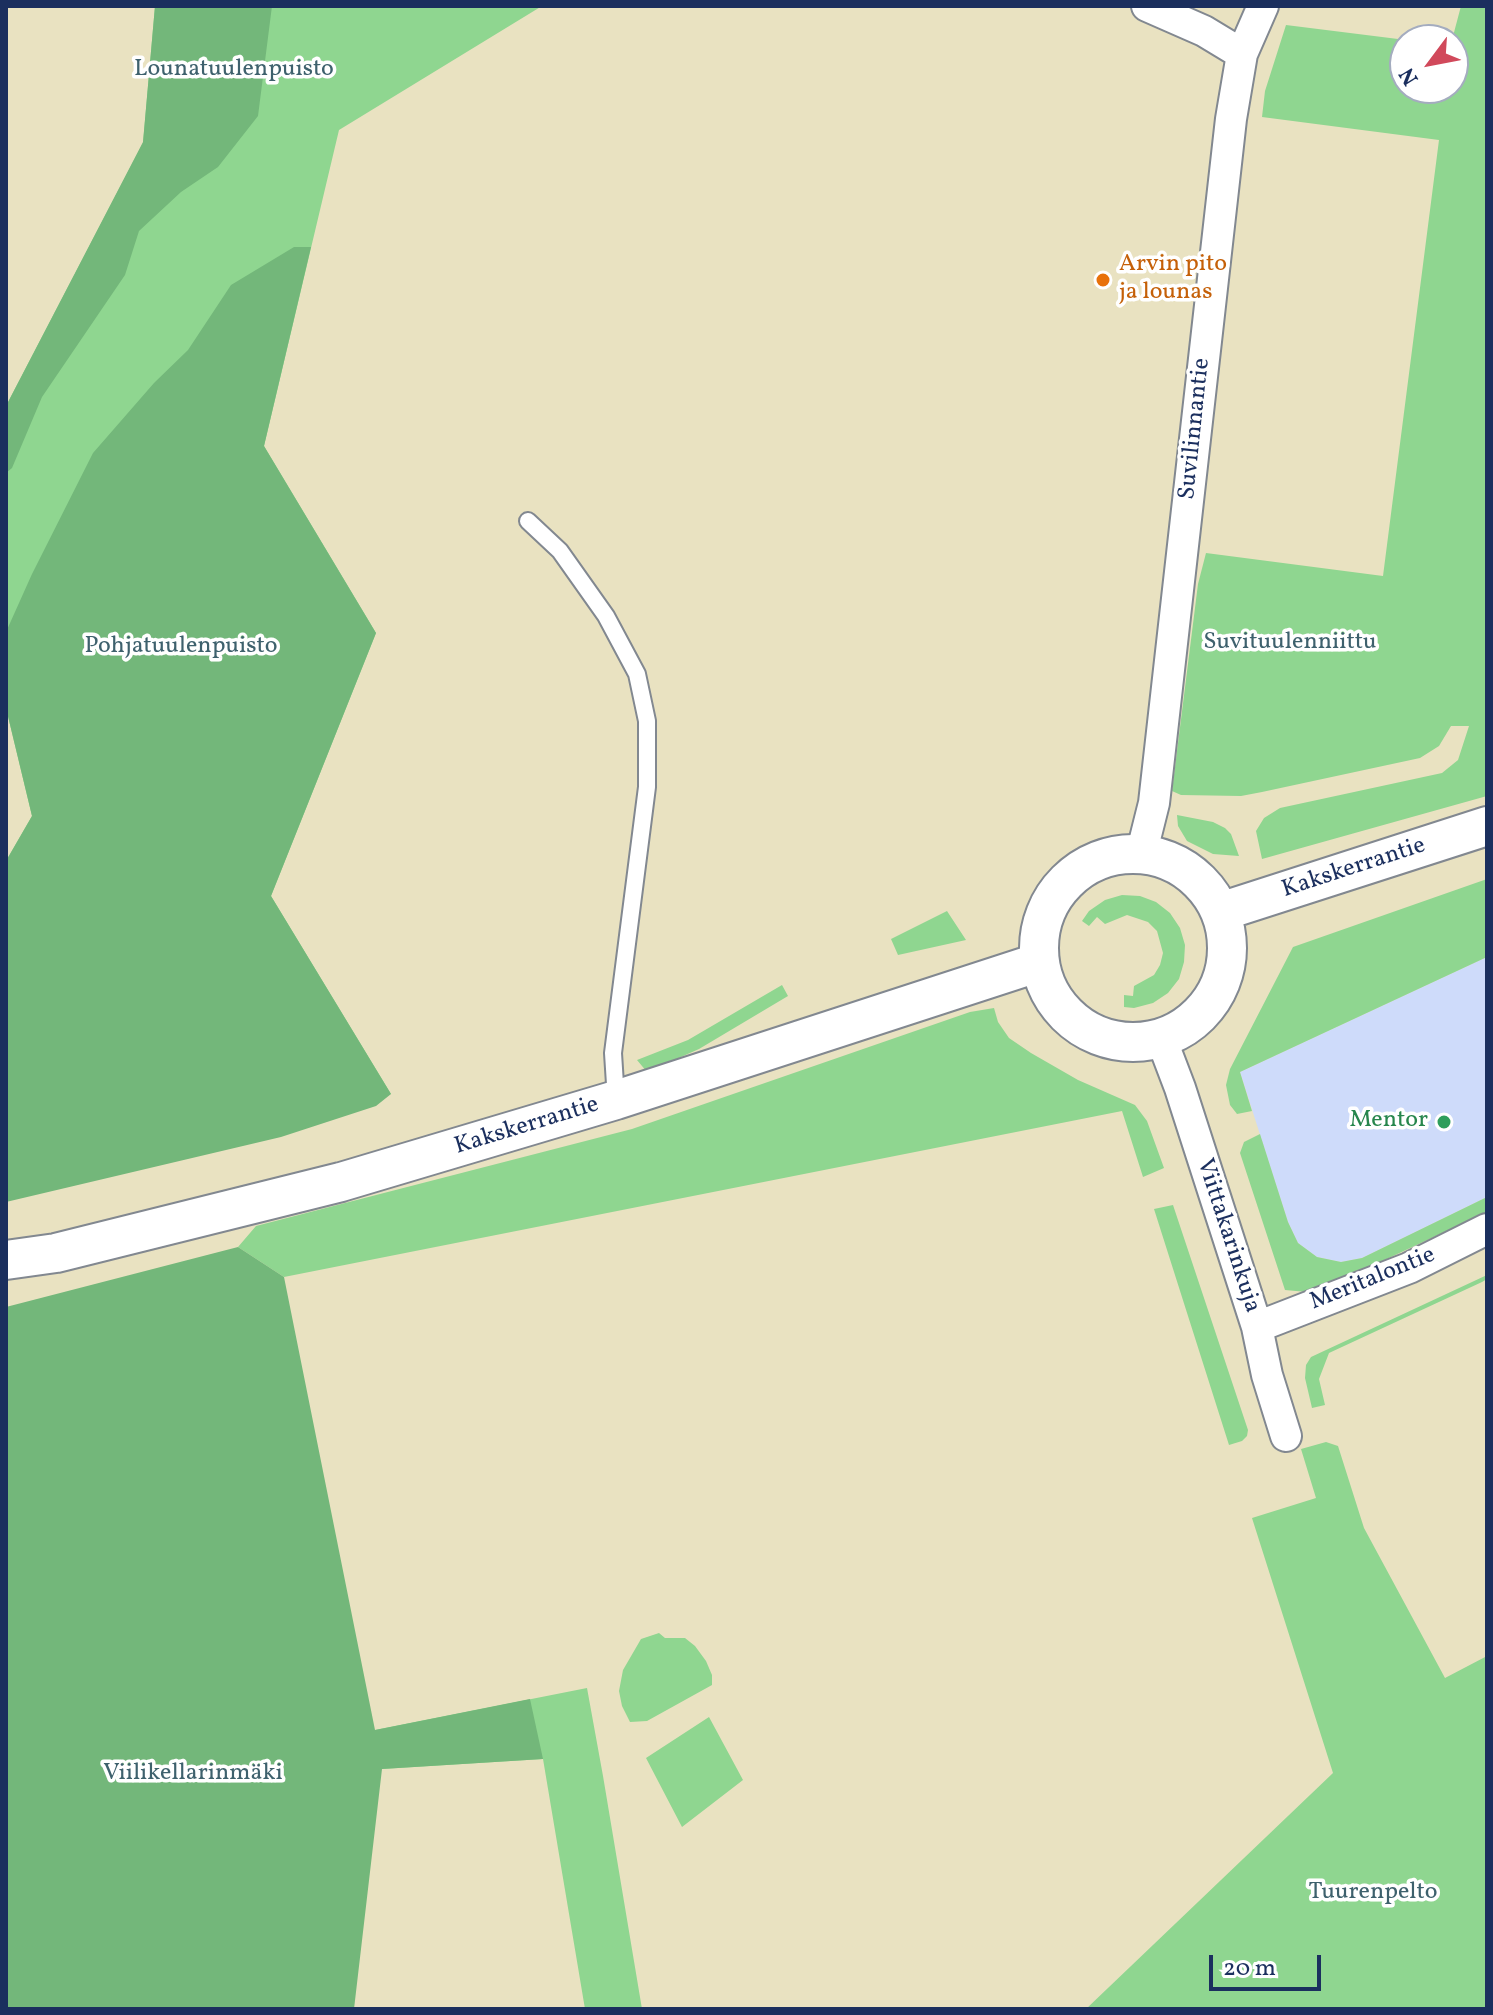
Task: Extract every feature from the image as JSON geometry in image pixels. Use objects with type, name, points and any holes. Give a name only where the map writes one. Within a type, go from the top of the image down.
[{"type":"street","points":[[1147,6],[1204,31],[1242,54]]},
{"type":"street","name":"Suvilinnantie","points":[[1141,855],[1154,803],[1231,119],[1242,54],[1263,6]]},
{"type":"street","name":"Kakskerrantie","points":[[1220,912],[1487,826]]},
{"type":"street","points":[[1141,855],[1174,863],[1194,875],[1209,892],[1220,912],[1227,934],[1223,979],[1198,1017],[1179,1031],[1134,1043],[1112,1040],[1072,1020],[1046,984],[1040,962],[1039,940],[1044,918],[1054,897],[1068,880],[1086,866],[1107,858],[1141,855]]},
{"type":"street","name":"Kakskerrantie","points":[[6,1260],[56,1253],[341,1182],[616,1100],[1040,962]]},
{"type":"street","name":"Viittakarinkuja","points":[[1161,1038],[1257,1327],[1267,1375],[1286,1436]]},
{"type":"street","name":"Meritalontie","points":[[1257,1327],[1409,1268],[1487,1229]]},
{"type":"lane","points":[[528,521],[560,551],[606,616],[637,674],[647,721],[647,787],[613,1053],[616,1100]]},
{"type":"shaded area","points":[[1487,957],[1487,1197],[1362,1258],[1341,1262],[1317,1257],[1298,1243],[1288,1222],[1240,1072]]},
{"type":"green space","name":"Pohjatuulenpuisto","points":[[155,6],[542,6],[339,130],[264,446],[376,633],[271,896],[391,1094],[139,1156],[6,861],[32,816],[6,708],[6,406],[143,143]]},
{"type":"green space","name":"Lounatuulenpuisto","points":[[155,6],[272,6],[258,116],[218,167],[181,192],[139,231],[125,275],[42,397],[12,468],[6,473],[6,406],[143,142]]},
{"type":"green space","name":"Suvituulenniittu","points":[[1461,6],[1487,6],[1487,796],[1262,859],[1256,831],[1264,818],[1280,808],[1442,773],[1458,760],[1469,726],[1451,726],[1439,746],[1420,758],[1241,796],[1181,795],[1172,791],[1198,584],[1206,553],[1383,576],[1439,140],[1262,117],[1265,91],[1286,25],[1389,38],[1389,104],[1469,104],[1469,24],[1456,24]]},
{"type":"green space","name":"Pohjatuulenpuisto","points":[[294,247],[311,247],[264,446],[376,633],[271,896],[391,1094],[376,1106],[281,1137],[6,1202],[6,861],[32,816],[6,708],[6,632],[93,453],[154,383],[188,350],[231,285]]},
{"type":"green space","points":[[1177,815],[1213,822],[1225,828],[1231,834],[1239,856],[1213,854],[1187,841],[1178,826]]},
{"type":"green space","points":[[1487,879],[1487,957],[1240,1072],[1252,1111],[1237,1114],[1230,1105],[1226,1085],[1230,1069],[1293,947]]},
{"type":"green space","points":[[1122,895],[1140,896],[1156,902],[1170,913],[1180,928],[1185,945],[1179,979],[1168,993],[1153,1003],[1134,1008],[1124,1007],[1124,995],[1133,996],[1134,986],[1154,975],[1160,965],[1163,953],[1157,931],[1148,922],[1127,915],[1105,924],[1097,917],[1089,926],[1082,921],[1089,911],[1105,900]]},
{"type":"green space","points":[[947,911],[966,940],[898,955],[891,939]]},
{"type":"green space","points":[[782,985],[788,996],[699,1049],[647,1072],[637,1060],[688,1040]]},
{"type":"green space","points":[[994,1008],[998,1022],[1009,1038],[1078,1080],[1135,1105],[1147,1121],[1164,1168],[1143,1177],[1122,1111],[284,1277],[238,1247],[256,1226],[632,1129],[970,1012]]},
{"type":"green space","points":[[1260,1134],[1288,1222],[1298,1243],[1317,1257],[1341,1262],[1362,1258],[1487,1197],[1487,1212],[1329,1286],[1307,1292],[1285,1290],[1240,1153],[1244,1142]]},
{"type":"green space","points":[[1173,1205],[1248,1430],[1242,1441],[1229,1445],[1154,1209]]},
{"type":"green space","name":"Viilikellarinmäki","points":[[238,1247],[284,1277],[375,1730],[530,1699],[543,1759],[382,1769],[354,2009],[6,2009],[6,1307]]},
{"type":"green space","points":[[1487,1275],[1482,1282],[1329,1353],[1319,1379],[1325,1405],[1312,1408],[1305,1378],[1306,1365],[1311,1357]]},
{"type":"green space","name":"Tuurenpelto","points":[[1326,1442],[1338,1446],[1364,1528],[1445,1678],[1487,1656],[1487,2009],[1086,2009],[1333,1773],[1252,1518],[1316,1498],[1301,1449]]},
{"type":"green space","points":[[659,1633],[665,1638],[685,1638],[695,1646],[706,1661],[712,1675],[712,1685],[647,1721],[630,1722],[619,1691],[623,1670],[641,1639]]},
{"type":"green space","points":[[587,1688],[642,2009],[585,2009],[543,1759],[382,1769],[375,1730]]},
{"type":"green space","points":[[709,1717],[743,1780],[682,1827],[646,1758]]},
{"type":"place","name":"Arvin pito ja lounas","points":[[1103,280]]},
{"type":"place","name":"Mentor","points":[[1444,1122]]}]
